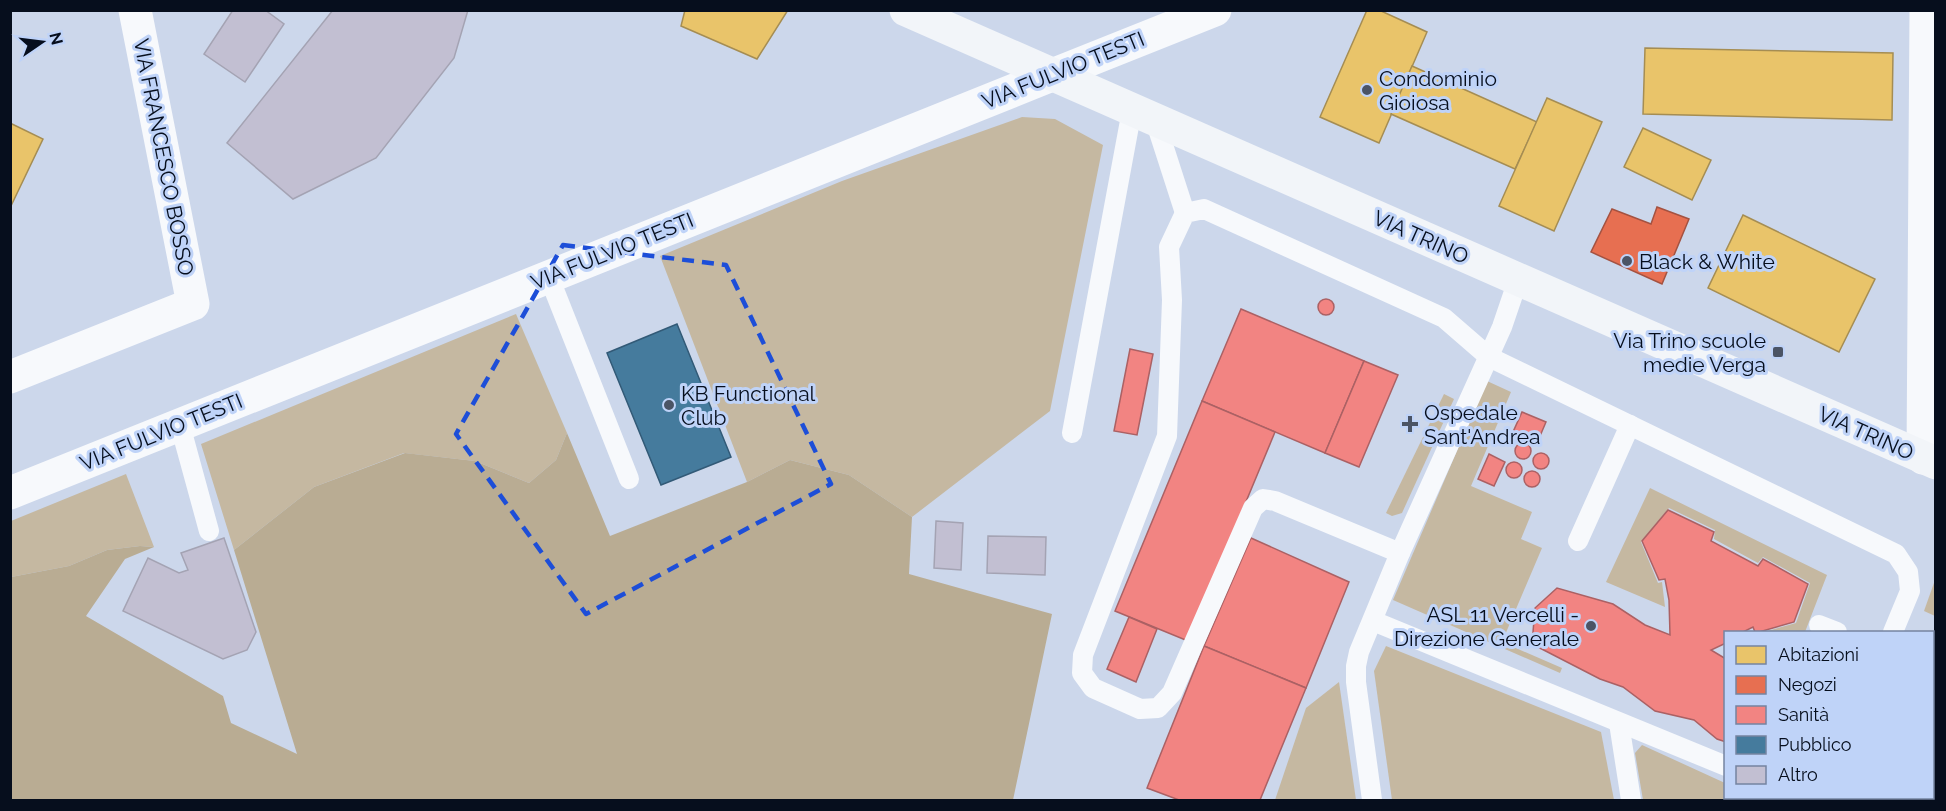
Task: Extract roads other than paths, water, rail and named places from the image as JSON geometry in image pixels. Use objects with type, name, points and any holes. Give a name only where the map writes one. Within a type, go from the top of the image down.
[{"type":"main road","name":"VIA TRINO","points":[[913,12],[1929,460]]},
{"type":"street","name":"VIA FRANCESCO BOSSO","points":[[10,377],[193,304],[135,10]]},
{"type":"street","name":"VIA FULVIO TESTI","points":[[10,493],[1215,10]]},
{"type":"street","points":[[1926,10],[1929,460]]},
{"type":"lane","points":[[1144,115],[1185,213],[1169,247],[1172,300],[1167,436],[1083,655],[1082,673],[1093,688],[1140,710],[1158,708],[1172,693],[1253,508],[1263,499],[1275,501],[1400,553]]},
{"type":"lane","points":[[1072,433],[1144,115]]},
{"type":"lane","points":[[1185,213],[1203,209],[1444,318],[1489,357],[1896,554],[1908,572],[1910,591],[1894,631]]},
{"type":"lane","points":[[549,277],[629,479]]},
{"type":"lane","points":[[1372,801],[1356,682],[1359,652],[1400,553],[1505,320],[1518,280]]},
{"type":"lane","points":[[180,425],[209,531]]},
{"type":"lane","points":[[1578,541],[1630,425]]},
{"type":"lane","points":[[1373,621],[1724,766]]},
{"type":"lane","points":[[1619,723],[1631,801]]},
{"type":"place","name":"Condominio Gioiosa","points":[[1367,90]]},
{"type":"place","name":"Black & White","points":[[1627,261]]},
{"type":"place","name":"Via Trino scuole medie Verga","points":[[1778,352]]},
{"type":"place","name":"KB Functional Club","points":[[669,405]]},
{"type":"place","name":"Ospedale Sant'Andrea","points":[[1410,424]]},
{"type":"place","name":"ASL 11 Vercelli - Direzione Generale","points":[[1591,626]]}]
